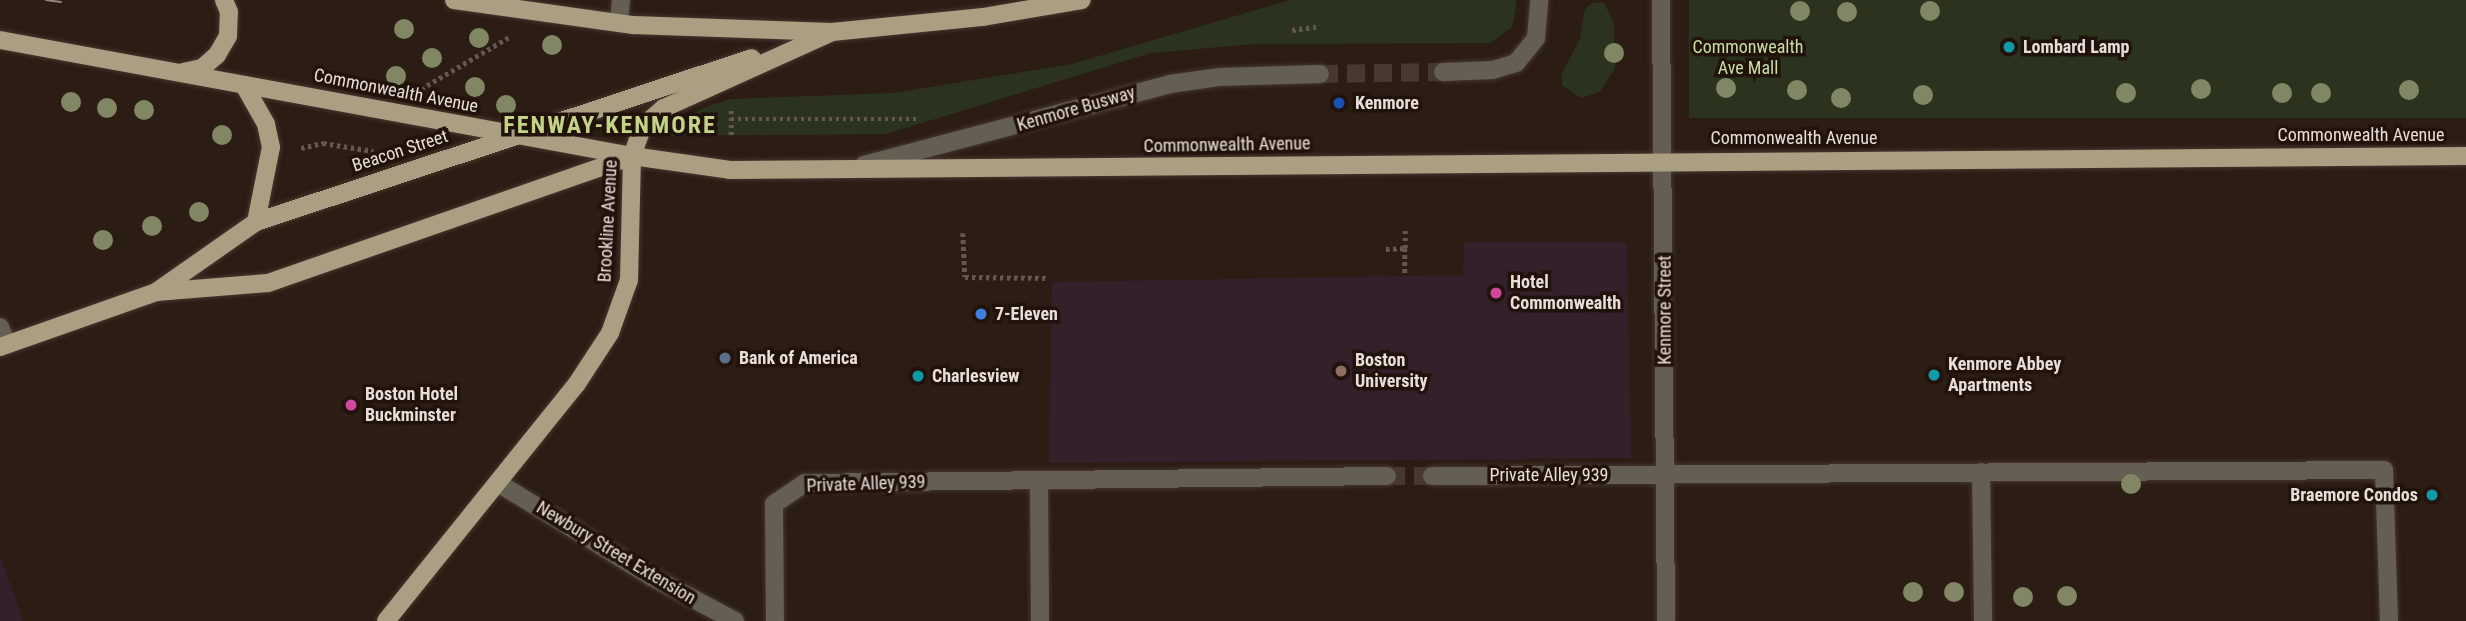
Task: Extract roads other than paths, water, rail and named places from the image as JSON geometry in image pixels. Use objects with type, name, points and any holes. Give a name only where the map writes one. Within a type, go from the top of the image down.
[{"type":"main road","points":[[179,73],[202,68],[217,55],[228,36],[229,12],[224,0]]},
{"type":"main road","points":[[454,0],[619,23],[832,32],[1026,5],[1082,0]]},
{"type":"main road","name":"Beacon Street","points":[[156,292],[256,222],[832,32]]},
{"type":"main road","name":"Brookline Avenue","points":[[386,621],[582,377],[615,321],[629,280],[632,156],[640,130],[659,111],[832,32]]},
{"type":"main road","name":"Commonwealth Avenue","points":[[0,40],[632,156],[730,170],[837,172],[1665,160],[2466,156]]},
{"type":"main road","points":[[244,85],[266,124],[271,147],[256,222]]},
{"type":"main road","name":"Beacon Street","points":[[3,345],[156,292],[268,283],[632,156]]},
{"type":"street","points":[[619,23],[621,0]]},
{"type":"street","points":[[1443,72],[1493,70],[1516,63],[1536,38],[1539,0]]},
{"type":"street","name":"Kenmore Street","points":[[1661,0],[1665,160],[1666,621]]},
{"type":"street","name":"Kenmore Busway","points":[[837,172],[1170,84],[1231,76],[1320,74]]},
{"type":"street","points":[[0,327],[3,345]]},
{"type":"street","name":"Private Alley 939","points":[[1432,476],[2384,470],[2389,621]]},
{"type":"street","points":[[1981,471],[1983,621]]},
{"type":"street","name":"Private Alley 939","points":[[775,621],[774,504],[787,491],[805,483],[1387,476]]},
{"type":"street","points":[[1039,481],[1040,621]]},
{"type":"street","name":"Newbury Street Extension","points":[[498,482],[652,577],[735,621]]},
{"type":"tunnel","points":[[1320,74],[1443,72]]},
{"type":"tunnel","points":[[1387,476],[1432,476]]},
{"type":"tram line","points":[[46,0],[61,2]]},
{"type":"place","name":"Lombard Lamp","points":[[2009,47]]},
{"type":"place","name":"Kenmore","points":[[1339,103]]},
{"type":"place","name":"Hotel Commonwealth","points":[[1496,293]]},
{"type":"place","name":"7-Eleven","points":[[981,314]]},
{"type":"place","name":"Bank of America","points":[[725,358]]},
{"type":"place","name":"Boston University","points":[[1341,371]]},
{"type":"place","name":"Kenmore Abbey Apartments","points":[[1934,375]]},
{"type":"place","name":"Charlesview","points":[[918,376]]},
{"type":"place","name":"Boston Hotel Buckminster","points":[[351,405]]},
{"type":"place","name":"Braemore Condos","points":[[2432,495]]},
{"type":"district","name":"FENWAY-KENMORE","points":[[610,126]]},
{"type":"park label","name":"Commonwealth Ave Mall","points":[[1748,58]]}]
